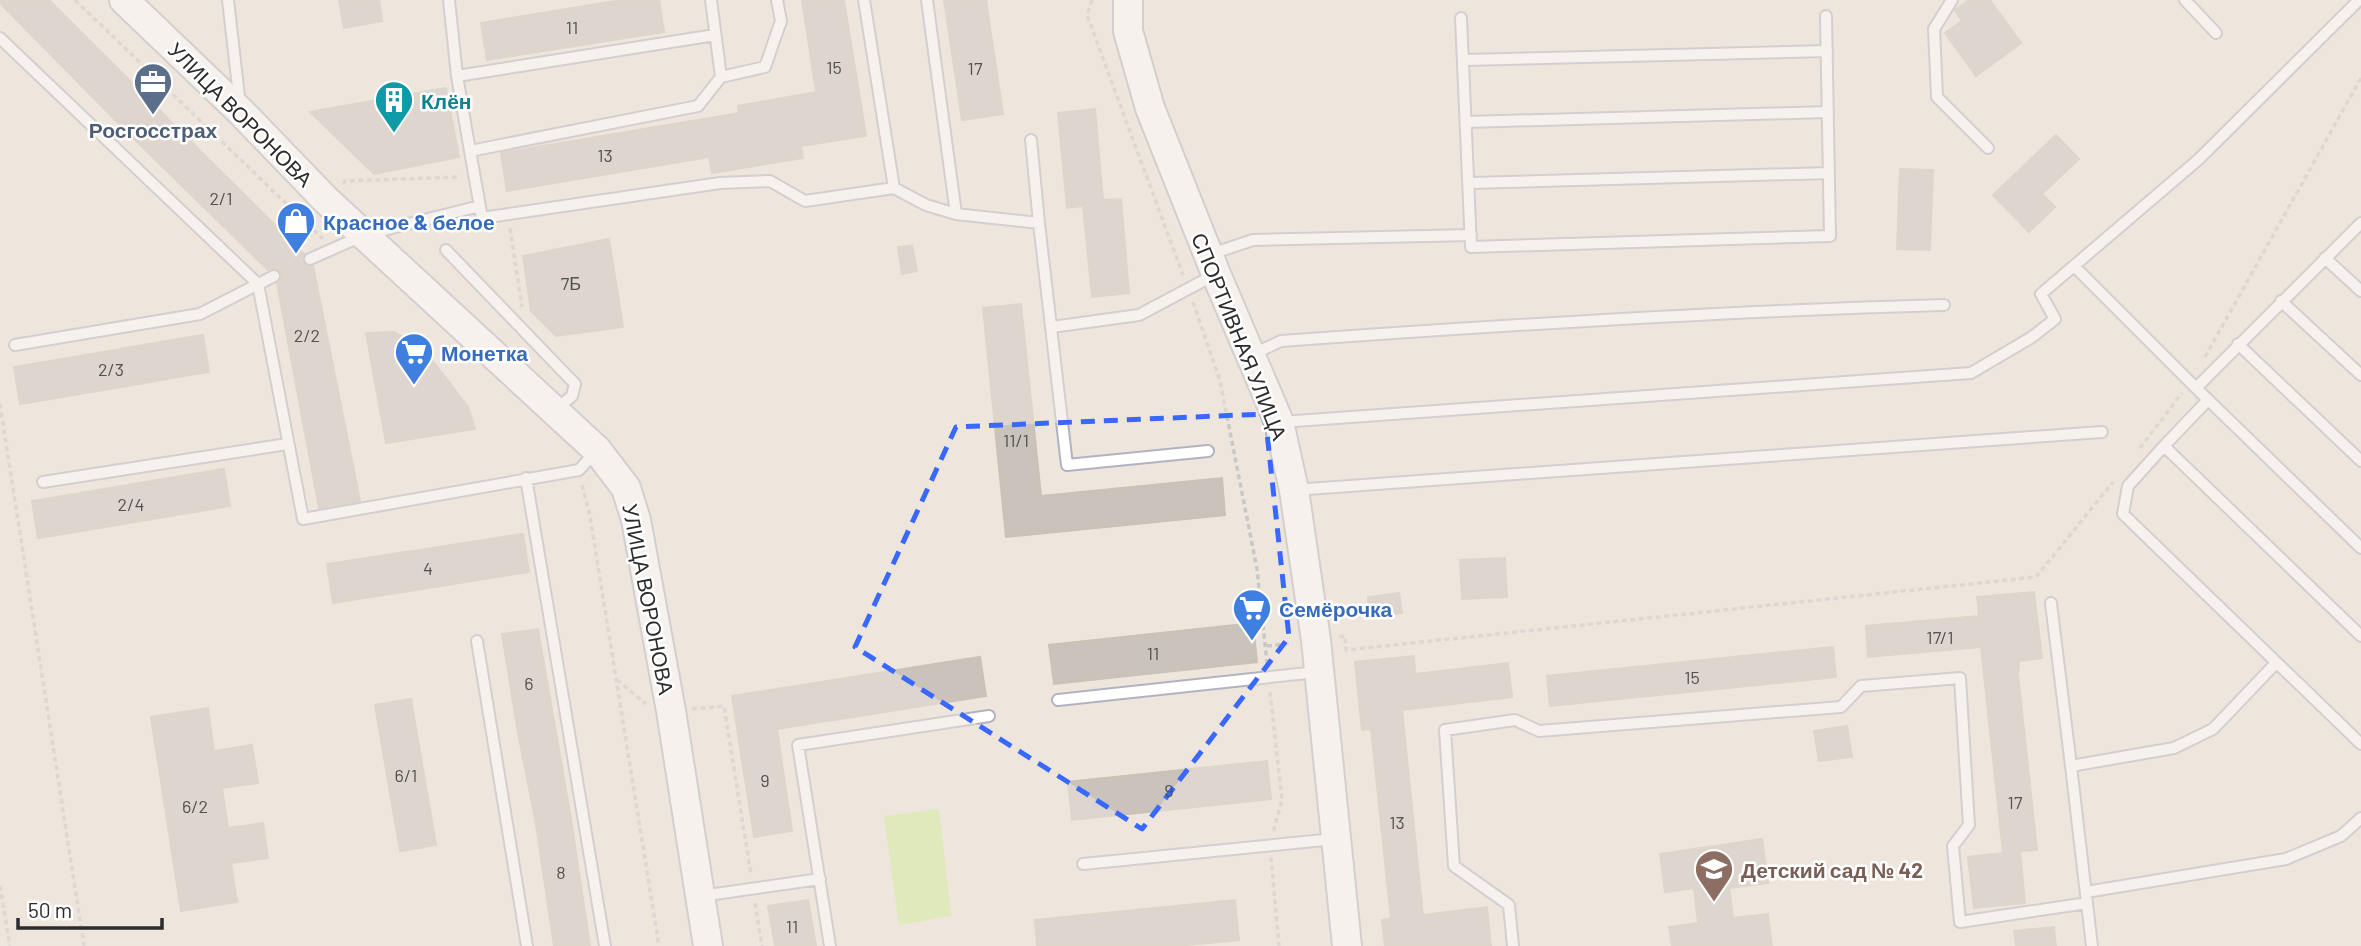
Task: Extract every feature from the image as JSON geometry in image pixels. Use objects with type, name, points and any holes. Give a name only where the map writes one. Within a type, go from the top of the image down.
[{"type":"street","name":"УЛИЦА ВОРОНОВА","points":[[124,0],[241,112],[326,200],[555,410],[588,460],[626,488],[636,520],[671,711],[708,946]]},
{"type":"street","name":"СПОРТИВНАЯ УЛИЦА","points":[[1128,0],[1128,32],[1150,108],[1279,422],[1294,490],[1317,640],[1347,946]]},
{"type":"lane","points":[[228,0],[241,112]]},
{"type":"lane","points":[[449,0],[457,76],[482,218],[720,183],[770,181],[805,201],[894,188],[926,205],[956,214],[1039,223]]},
{"type":"lane","points":[[711,0],[721,77]]},
{"type":"lane","points":[[470,151],[698,106],[721,77],[765,67],[780,21],[777,0]]},
{"type":"lane","points":[[864,0],[894,188]]},
{"type":"lane","points":[[927,0],[956,214]]},
{"type":"lane","points":[[1952,0],[1934,29],[1937,97],[1988,148]]},
{"type":"lane","points":[[2185,0],[2216,33]]},
{"type":"lane","points":[[1279,422],[1971,373],[2032,337],[2055,319],[2041,294],[2199,159],[2359,0]]},
{"type":"lane","points":[[1461,18],[1471,247],[1830,236],[1826,16]]},
{"type":"lane","points":[[457,76],[715,35]]},
{"type":"lane","points":[[0,38],[258,284],[303,519],[526,478],[588,460]]},
{"type":"lane","points":[[1463,60],[1827,51]]},
{"type":"lane","points":[[1466,122],[1828,112]]},
{"type":"lane","points":[[1031,140],[1067,465],[1208,451]]},
{"type":"lane","points":[[1469,183],[1829,173]]},
{"type":"lane","points":[[310,259],[364,235],[480,206]]},
{"type":"lane","points":[[2193,385],[2361,223]]},
{"type":"lane","points":[[1052,327],[1139,315],[1188,288],[1212,264],[1253,240],[1471,235]]},
{"type":"lane","points":[[446,250],[575,384],[572,396],[555,410]]},
{"type":"lane","points":[[2325,258],[2361,291]]},
{"type":"lane","points":[[2074,267],[2207,401],[2361,548]]},
{"type":"lane","points":[[15,345],[200,314],[274,276]]},
{"type":"lane","points":[[2281,301],[2361,375]]},
{"type":"lane","points":[[1251,355],[1281,341],[1468,327],[1811,309],[1944,305]]},
{"type":"lane","points":[[2238,344],[2361,461]]},
{"type":"lane","points":[[2207,401],[2128,486],[2123,514],[2361,744]]},
{"type":"lane","points":[[1294,490],[2102,432]]},
{"type":"lane","points":[[43,482],[287,444]]},
{"type":"lane","points":[[2164,446],[2361,636]]},
{"type":"lane","points":[[526,478],[605,946]]},
{"type":"lane","points":[[2051,603],[2092,946]]},
{"type":"lane","points":[[477,641],[527,946]]},
{"type":"lane","points":[[2071,766],[2175,748],[2213,729],[2276,663]]},
{"type":"lane","points":[[1058,700],[1320,672]]},
{"type":"lane","points":[[1513,946],[1509,905],[1454,866],[1445,730],[1515,720],[1538,731],[1841,708],[1861,686],[1960,678],[1969,825],[1953,846],[1960,922],[2286,859],[2341,836],[2361,818]]},
{"type":"lane","points":[[830,946],[798,745],[989,716]]},
{"type":"lane","points":[[1083,864],[1336,838]]},
{"type":"lane","points":[[700,896],[820,879]]},
{"type":"path","points":[[75,0],[334,248]]},
{"type":"path","points":[[1092,0],[1087,15],[1220,381],[1257,569],[1266,646],[1282,800],[1270,845],[1279,946]]},
{"type":"path","points":[[2136,453],[2193,385],[2361,78]]},
{"type":"path","points":[[304,222],[345,181],[474,176]]},
{"type":"path","points":[[0,404],[84,946]]},
{"type":"path","points":[[588,460],[590,516],[659,946]]},
{"type":"path","points":[[1266,646],[1345,636],[1346,650],[2036,577],[2120,473]]},
{"type":"path","points":[[616,678],[658,713],[724,706],[762,946]]},
{"type":"path","points":[[0,886],[10,946]]},
{"type":"highlighted area","points":[[1265,414],[1289,637],[1142,829],[855,647],[956,427]]},
{"type":"green space","points":[[939,809],[951,916],[899,925],[884,816]]},
{"type":"building","points":[[0,0],[49,0],[304,254],[302,259],[305,265],[313,266],[360,501],[319,508],[277,283],[282,277],[281,272],[275,268],[268,270],[132,137]]},
{"type":"building","points":[[339,0],[379,0],[382,21],[344,28]]},
{"type":"building","points":[[622,0],[659,0],[664,32],[487,60],[481,23]]},
{"type":"building","points":[[802,0],[844,0],[866,136],[801,146],[803,158],[712,173],[709,157],[507,191],[501,153],[739,113],[738,106],[816,92]]},
{"type":"building","points":[[944,0],[986,0],[1003,114],[962,120]]},
{"type":"building","points":[[1969,0],[1990,0],[2021,43],[1976,76],[1945,33],[1962,21],[1955,10]]},
{"type":"building","name":"Клён","points":[[446,88],[459,157],[374,174],[310,112]]},
{"type":"building","points":[[1095,109],[1103,200],[1121,199],[1129,293],[1092,297],[1083,206],[1067,208],[1058,113]]},
{"type":"building","points":[[2056,135],[2079,159],[2042,194],[2055,207],[2029,232],[1993,195]]},
{"type":"building","points":[[1900,169],[1933,170],[1930,250],[1897,249]]},
{"type":"building","points":[[609,239],[623,327],[556,336],[531,311],[523,256]]},
{"type":"building","points":[[912,245],[917,271],[902,274],[898,247]]},
{"type":"building","points":[[1021,304],[1041,496],[1222,478],[1225,515],[1006,537],[983,308]]},
{"type":"building","name":"Монетка","points":[[394,332],[419,346],[436,365],[468,407],[475,429],[386,443],[366,333]]},
{"type":"building","points":[[203,335],[209,372],[20,404],[14,367]]},
{"type":"building","points":[[224,469],[230,506],[38,538],[32,501]]},
{"type":"building","points":[[523,534],[529,572],[333,603],[327,564]]},
{"type":"building","points":[[1505,558],[1507,597],[1462,599],[1460,560]]},
{"type":"building","points":[[2034,592],[2042,658],[2019,661],[2018,674],[2037,850],[2020,851],[2025,903],[1974,908],[1968,857],[2003,853],[1981,647],[1868,657],[1866,626],[1979,616],[1977,597]]},
{"type":"building","points":[[1399,593],[1402,613],[1370,618],[1368,597]]},
{"type":"building","points":[[1253,623],[1257,662],[1054,684],[1049,645]]},
{"type":"building","points":[[538,629],[590,946],[554,946],[536,824],[518,733],[502,634]]},
{"type":"building","points":[[1833,647],[1836,677],[1550,706],[1547,676]]},
{"type":"building","points":[[1414,656],[1415,674],[1508,663],[1512,697],[1402,710],[1423,915],[1487,907],[1491,946],[1385,946],[1382,920],[1391,919],[1371,729],[1362,730],[1355,662]]},
{"type":"building","points":[[980,657],[986,696],[777,729],[792,831],[754,837],[732,696]]},
{"type":"building","points":[[411,699],[436,845],[400,851],[375,705]]},
{"type":"building","points":[[208,708],[214,751],[252,745],[258,783],[222,788],[228,828],[263,823],[268,858],[231,863],[237,902],[181,911],[151,717]]},
{"type":"building","points":[[1847,726],[1852,757],[1819,761],[1814,731]]},
{"type":"building","points":[[1267,761],[1271,799],[1072,820],[1068,782]]},
{"type":"building","name":"Детский сад № 42","points":[[1762,839],[1768,883],[1729,888],[1733,918],[1768,914],[1772,946],[1672,946],[1669,927],[1698,923],[1694,888],[1665,892],[1660,854]]},
{"type":"building","points":[[808,900],[816,946],[775,946],[768,906]]},
{"type":"building","points":[[1235,900],[1239,940],[1178,946],[1037,946],[1035,920]]},
{"type":"building","points":[[2054,927],[2056,946],[2016,946],[2014,931]]},
{"type":"place","name":"Росгосстрах","points":[[153,116]]},
{"type":"place","name":"Клён","points":[[394,134]]},
{"type":"place","name":"Красное & белое","points":[[296,255]]},
{"type":"place","name":"Монетка","points":[[414,386]]},
{"type":"place","name":"Семёрочка","points":[[1252,642]]},
{"type":"place","name":"Детский сад № 42","points":[[1714,903]]}]
